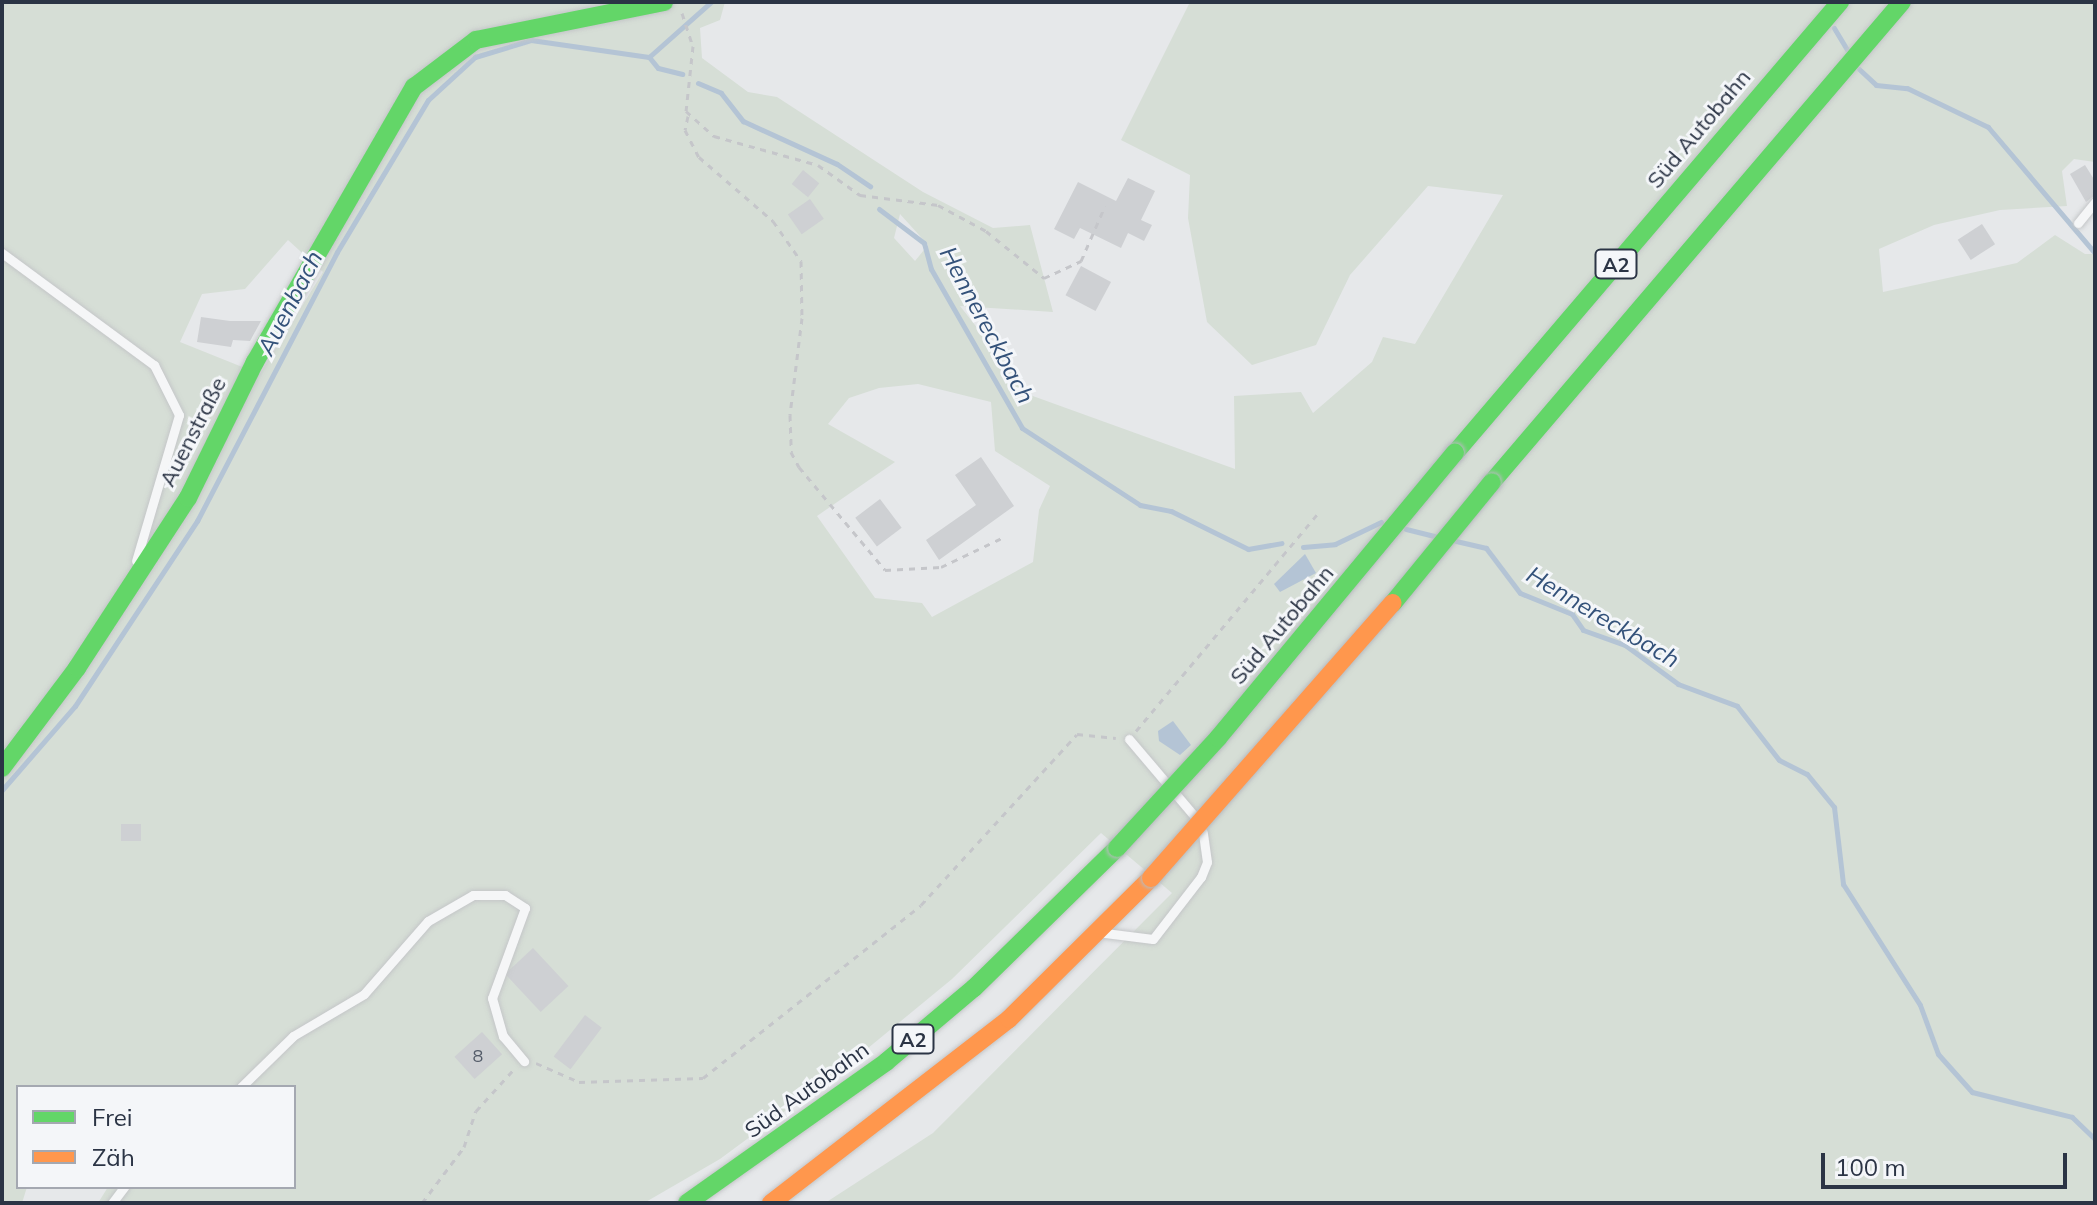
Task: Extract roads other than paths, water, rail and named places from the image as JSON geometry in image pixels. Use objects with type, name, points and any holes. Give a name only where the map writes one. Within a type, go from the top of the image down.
[{"type":"main road","name":"Süd Autobahn","points":[[687,1203],[886,1062],[974,988],[1117,848],[1218,738],[1455,453],[1840,2]]},
{"type":"main road","name":"A2","points":[[771,1203],[931,1085],[1098,933],[1151,878],[1361,642],[1492,482],[1902,2]]},
{"type":"main road","name":"Auenstraße","points":[[2,768],[77,668],[132,575],[188,498],[255,362],[414,87],[476,40],[672,6]]},
{"type":"lane","points":[[2078,223],[2095,202]]},
{"type":"lane","points":[[2,253],[154,365],[179,415],[132,575]]},
{"type":"lane","points":[[1098,933],[1153,939],[1207,862],[1203,833],[1187,802],[1129,739]]},
{"type":"lane","points":[[243,1085],[293,1036],[364,994],[428,921],[473,895],[505,895],[525,908],[492,998],[503,1036],[524,1061]]},
{"type":"water","points":[[1305,554],[1316,573],[1280,592],[1274,584]]},
{"type":"water","points":[[1173,721],[1191,745],[1180,755],[1159,741],[1158,731]]},
{"type":"waterway","name":"Auenbach","points":[[2,790],[75,706],[197,521],[337,252],[428,100],[475,57],[531,40],[649,57],[711,2]]},
{"type":"waterway","points":[[1834,28],[1847,50]]},
{"type":"waterway","name":"Hennereckbach","points":[[649,57],[658,68],[682,74]]},
{"type":"waterway","points":[[1859,69],[1876,85],[1907,88],[1988,127],[2095,253]]},
{"type":"waterway","name":"Hennereckbach","points":[[698,83],[721,93],[743,121],[837,164],[870,186]]},
{"type":"waterway","name":"Hennereckbach","points":[[879,209],[924,243],[931,269],[1022,428],[1140,505],[1171,511],[1248,549],[1281,543]]},
{"type":"waterway","name":"Hennereckbach","points":[[1303,547],[1335,544],[1381,522]]},
{"type":"waterway","name":"Hennereckbach","points":[[1406,529],[1435,536]]},
{"type":"waterway","name":"Hennereckbach","points":[[1456,541],[1486,548],[1520,593],[1572,614],[1583,630],[1625,645],[1678,684],[1737,706],[1779,760],[1807,774],[1834,807],[1843,884],[1920,1005],[1938,1054],[1972,1092],[2072,1117],[2095,1139]]}]
